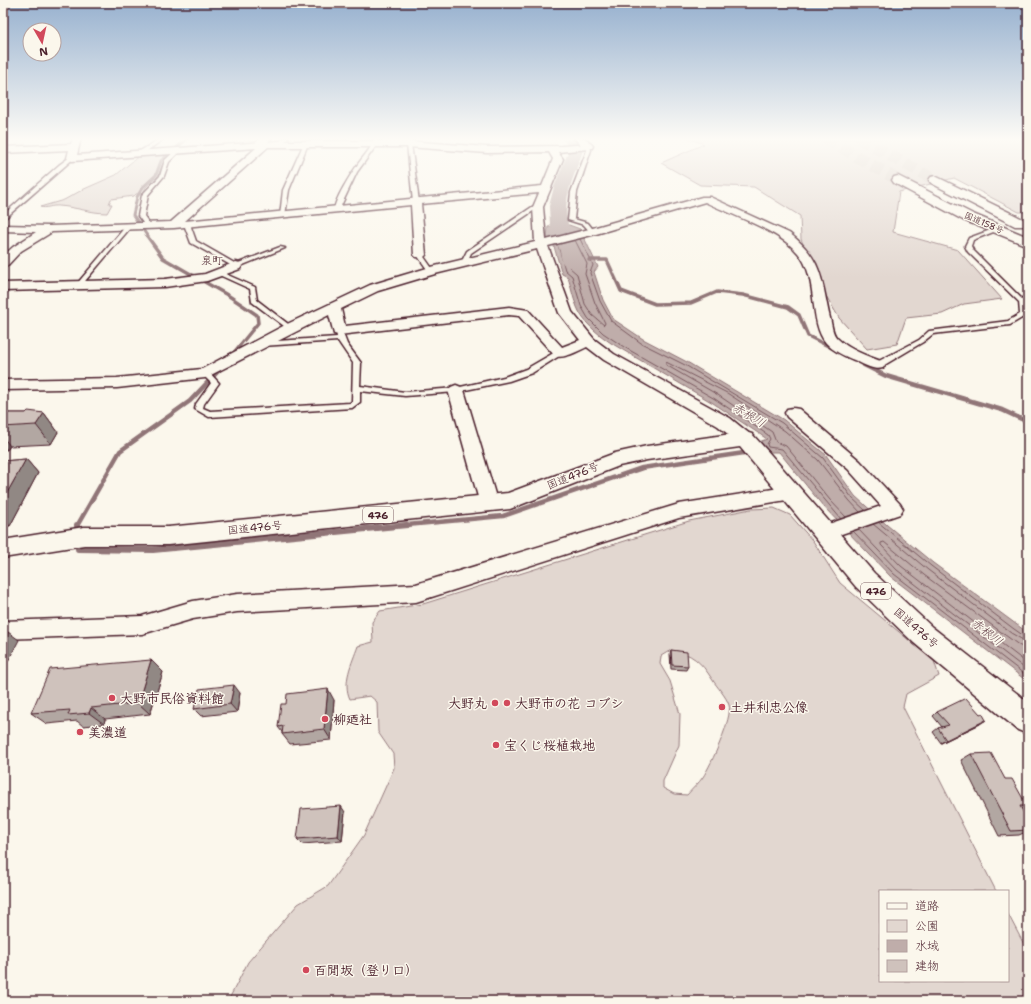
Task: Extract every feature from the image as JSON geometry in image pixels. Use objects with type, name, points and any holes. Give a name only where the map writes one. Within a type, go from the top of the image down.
[{"type":"highway","name":"国道158号","points":[[907,185],[956,211],[1028,242]]},
{"type":"highway","name":"国道158号","points":[[945,185],[1028,227]]},
{"type":"highway","name":"国道476号","points":[[3,549],[84,536],[168,536],[510,501],[615,460],[647,453],[745,439],[828,532],[865,580],[923,635],[1028,720]]},
{"type":"street","points":[[174,225],[220,185]]},
{"type":"street","points":[[548,185],[538,207],[544,243],[566,313],[589,342],[610,357],[724,422],[745,439]]},
{"type":"street","points":[[3,228],[49,229],[189,224],[546,189]]},
{"type":"street","points":[[3,385],[117,383],[205,373],[290,328],[374,288],[431,271],[589,232],[706,199],[785,235],[796,243],[809,258],[817,278],[828,336],[841,348],[878,365]]},
{"type":"street","points":[[416,202],[420,255]]},
{"type":"street","points":[[3,263],[17,249],[49,229]]},
{"type":"street","points":[[3,287],[165,283],[207,277],[236,266]]},
{"type":"street","points":[[334,308],[339,335],[509,311],[523,313],[560,353],[589,342]]},
{"type":"street","points":[[456,390],[489,504]]},
{"type":"street","points":[[793,413],[854,465],[894,509],[828,532]]},
{"type":"street","points":[[3,630],[142,625],[192,610],[237,604],[416,593],[679,511],[792,493]]},
{"type":"lane","points":[[3,218],[40,185]]},
{"type":"lane","points":[[148,226],[141,216],[145,195],[153,185]]},
{"type":"lane","points":[[282,215],[288,185]]},
{"type":"lane","points":[[336,210],[349,185]]},
{"type":"lane","points":[[414,185],[416,202]]},
{"type":"lane","points":[[577,185],[574,192],[571,220],[586,224],[589,232]]},
{"type":"lane","points":[[464,263],[469,252],[534,208],[538,207]]},
{"type":"lane","points":[[189,224],[188,227],[192,242],[236,266],[282,248]]},
{"type":"lane","points":[[78,286],[128,227]]},
{"type":"lane","points":[[878,365],[921,341],[931,332],[1010,323],[1023,315],[1022,302],[970,251],[968,246],[971,239],[998,229]]},
{"type":"lane","points":[[420,255],[431,271]]},
{"type":"lane","points":[[219,273],[253,288],[254,301],[290,328]]},
{"type":"lane","points":[[205,373],[215,383],[200,404],[199,409],[209,414],[352,405],[356,402],[357,363],[339,335],[261,344]]},
{"type":"lane","points":[[356,388],[405,394],[456,390],[506,379],[529,371],[560,353]]},
{"type":"green space","points":[[94,185],[148,185],[143,193],[136,194],[134,196],[111,199],[109,204],[112,204],[107,213],[59,206],[45,208],[40,207],[64,200]]},
{"type":"green space","points":[[700,185],[927,185],[899,192],[893,232],[958,250],[1002,299],[964,304],[942,314],[906,318],[897,344],[867,349],[839,318],[822,289],[801,239],[800,216],[754,187]]},
{"type":"green space","points":[[967,185],[1028,185],[1028,212],[1019,212]]},
{"type":"green space","points":[[774,508],[790,515],[813,541],[840,583],[934,661],[939,676],[906,694],[903,707],[995,890],[879,890],[879,982],[1009,982],[1009,916],[1028,952],[1028,1001],[228,1001],[248,962],[298,904],[328,886],[364,835],[394,768],[393,754],[378,732],[377,702],[370,696],[350,699],[347,686],[347,679],[358,646],[373,642],[372,622],[380,611],[423,604],[689,521],[751,509]],"holes":[[[671,650],[685,653],[700,663],[724,695],[729,705],[728,720],[716,752],[700,782],[687,795],[674,794],[663,788],[663,781],[679,745],[680,714],[670,681],[660,664],[661,656]]]},
{"type":"water","points":[[569,225],[580,229],[598,267],[594,272],[603,300],[613,319],[643,339],[687,362],[784,420],[826,455],[855,496],[887,525],[933,563],[1028,633],[1028,682],[891,577],[823,506],[779,452],[767,452],[759,442],[767,439],[713,403],[611,343],[591,328],[580,313],[574,300],[568,277],[562,274],[553,243],[547,238],[548,227]]},
{"type":"building","points":[[28,411],[44,413],[36,425],[3,427],[3,413],[26,413]]},
{"type":"building","points":[[26,459],[3,500],[3,461]]},
{"type":"building","points":[[3,632],[8,632],[3,642]]},
{"type":"building","points":[[671,650],[687,652],[688,666],[672,665]]},
{"type":"building","points":[[151,660],[138,703],[91,708],[89,713],[68,715],[70,710],[31,713],[50,669]]},
{"type":"building","points":[[234,685],[230,704],[194,709],[199,689]]},
{"type":"building","points":[[328,689],[324,729],[282,734],[283,726],[278,727],[281,704],[286,704],[287,694]]},
{"type":"building","points":[[966,698],[980,714],[982,713],[986,720],[946,740],[938,728],[949,725],[937,712]]},
{"type":"building","points":[[991,753],[1005,779],[1012,779],[1027,806],[1020,806],[1028,821],[1028,830],[1011,831],[971,754]]},
{"type":"building","points":[[341,806],[338,836],[297,839],[301,809]]},
{"type":"waterway","points":[[145,185],[137,197],[133,215],[148,237]]},
{"type":"waterway","name":"赤根川","points":[[563,185],[559,197],[557,215],[570,251],[572,262]]},
{"type":"waterway","points":[[147,236],[163,258],[229,296],[257,315],[258,323],[231,356]]},
{"type":"waterway","points":[[589,260],[607,260],[621,291],[655,304],[691,303],[717,292],[743,295],[788,307],[799,315],[808,336],[836,350]]},
{"type":"waterway","points":[[864,365],[886,376],[1002,410],[1028,422]]},
{"type":"waterway","points":[[77,526],[120,451],[190,401],[222,367]]},
{"type":"waterway","points":[[396,526],[503,516],[642,468],[744,453]]},
{"type":"waterway","points":[[77,526],[78,549],[153,550],[407,525]]},
{"type":"place","name":"大野市民俗資料館","points":[[112,698]]},
{"type":"place","name":"大野丸","points":[[495,703]]},
{"type":"place","name":"大野市の花 コブシ","points":[[507,703]]},
{"type":"place","name":"土井利忠公像","points":[[722,707]]},
{"type":"place","name":"柳廼社","points":[[325,719]]},
{"type":"place","name":"美濃道","points":[[80,732]]},
{"type":"place","name":"宝くじ桜植栽地","points":[[496,745]]},
{"type":"place","name":"百閒坂（登り口）","points":[[306,970]]},
{"type":"district","name":"泉町","points":[[212,260]]}]
